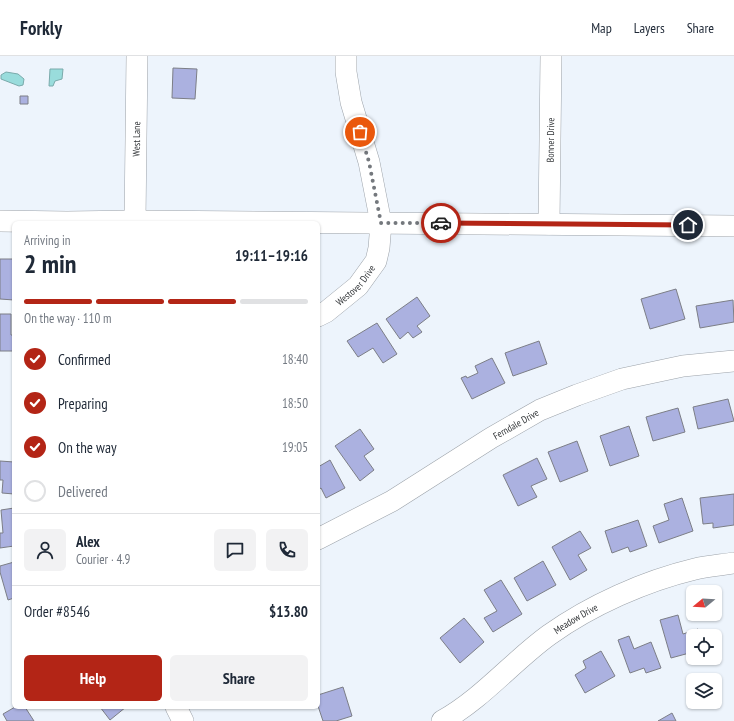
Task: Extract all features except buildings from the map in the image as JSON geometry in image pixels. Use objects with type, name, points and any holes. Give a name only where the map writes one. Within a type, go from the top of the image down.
[{"type":"street","name":"West Lane","points":[[135,221],[137,56]]},
{"type":"street","name":"Westover Drive","points":[[320,315],[326,312],[358,286],[376,261],[379,248],[381,223],[369,162],[351,102],[346,72],[346,56]]},
{"type":"street","name":"Bonner Drive","points":[[549,224],[551,56]]},
{"type":"street","points":[[0,221],[12,221]]},
{"type":"street","points":[[320,223],[734,226]]},
{"type":"street","name":"Ferndale Drive","points":[[320,538],[392,501],[497,434],[540,410],[576,394],[622,380],[683,366],[734,361]]},
{"type":"street","name":"Meadow Drive","points":[[442,721],[485,690],[549,635],[608,600],[666,576],[697,568],[734,563]]},
{"type":"street","points":[[177,709],[183,721]]},
{"type":"water","points":[[50,69],[63,69],[62,79],[55,81],[53,86],[49,86]]},
{"type":"water","points":[[6,72],[18,74],[24,79],[23,85],[19,86],[1,79],[1,75]]},
{"type":"way so far","points":[[360,132],[369,162],[381,223],[441,223]]},
{"type":"route","points":[[441,223],[688,225]]}]
